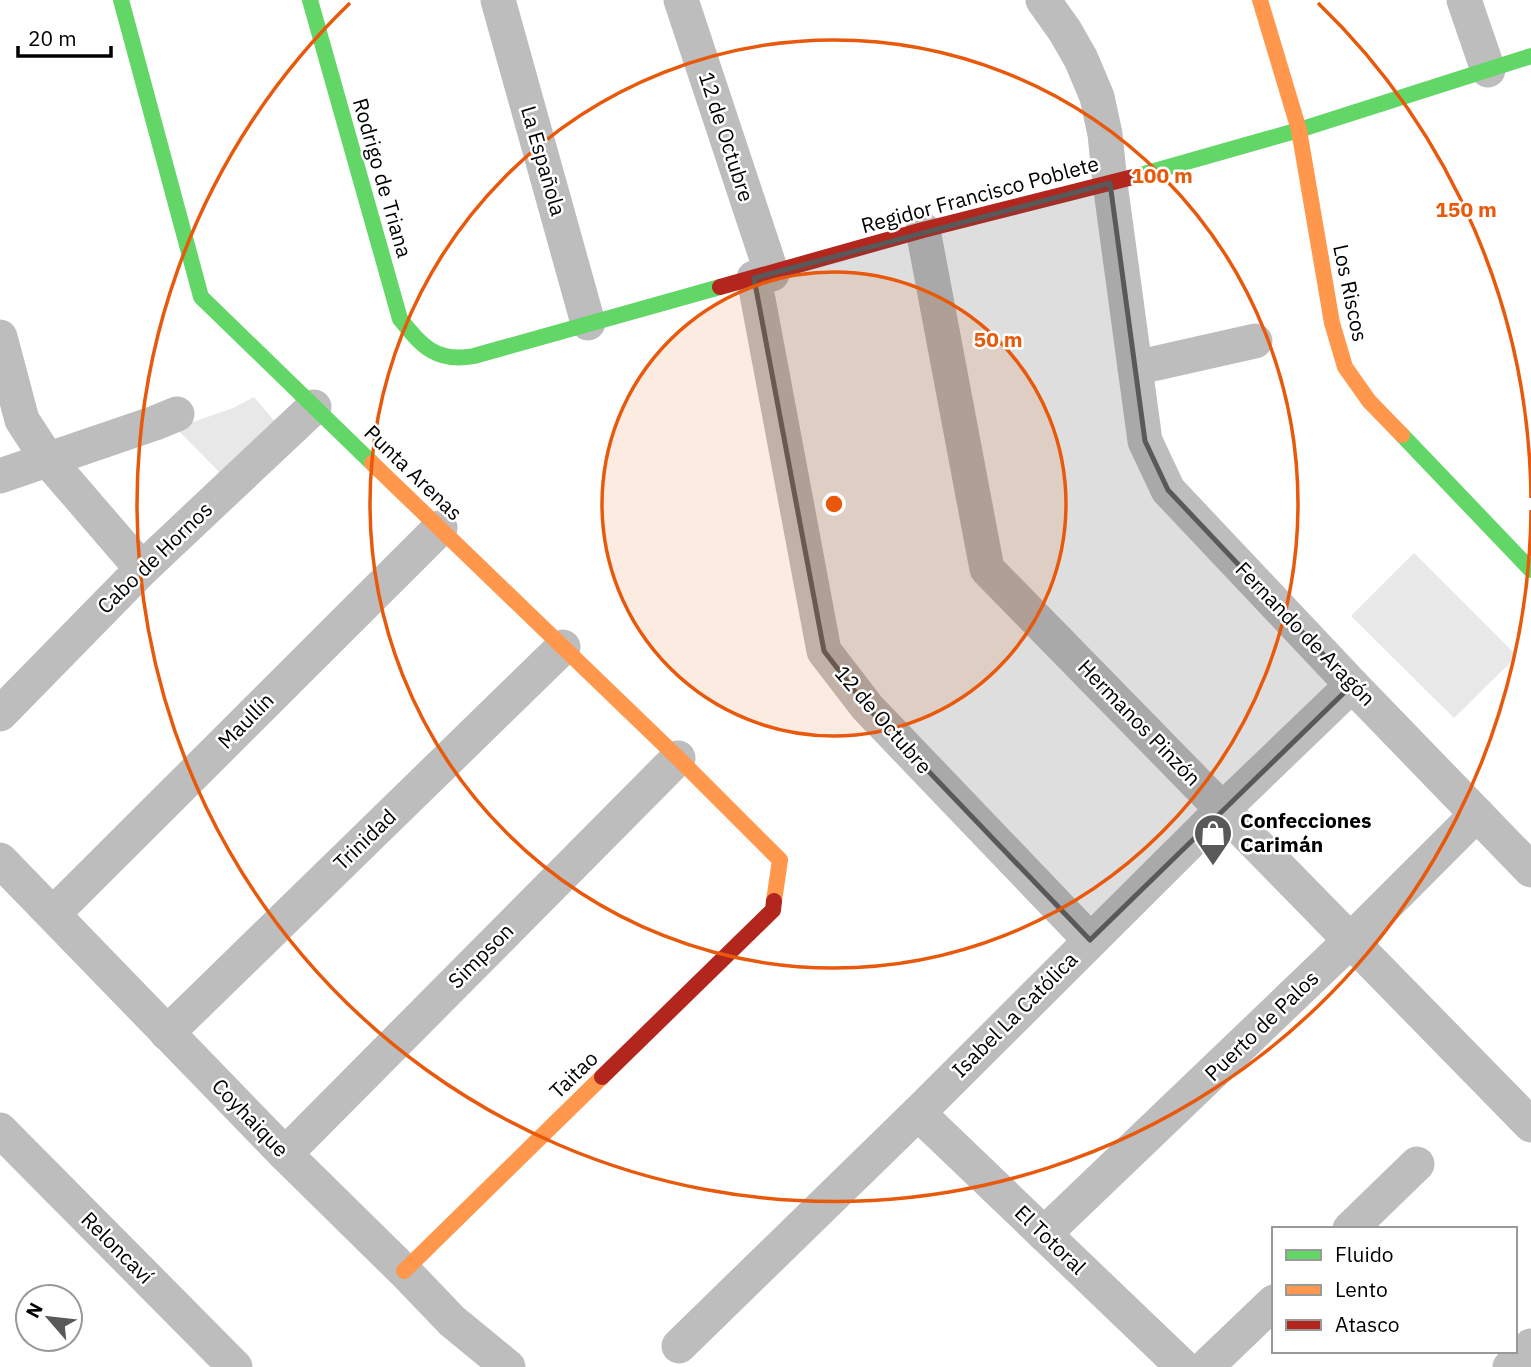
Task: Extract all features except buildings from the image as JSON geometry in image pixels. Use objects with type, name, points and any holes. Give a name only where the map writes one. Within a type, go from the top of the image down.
[{"type":"street","name":"Punta Arenas","points":[[121,0],[201,297],[780,860],[773,910]]},
{"type":"street","name":"Rodrigo de Triana","points":[[310,0],[400,320],[418,341],[436,353]]},
{"type":"street","name":"La Española","points":[[498,0],[588,323]]},
{"type":"street","name":"12 de Octubre","points":[[681,0],[763,276],[824,651],[867,707],[1090,940]]},
{"type":"street","name":"Fernando de Aragón","points":[[1043,0],[1081,59],[1097,97],[1105,134],[1145,441],[1168,490],[1531,870]]},
{"type":"street","name":"Los Riscos","points":[[1259,0],[1299,130],[1332,323],[1345,367],[1369,401],[1531,570]]},
{"type":"street","points":[[1464,0],[1488,70]]},
{"type":"street","name":"Regidor Francisco Poblete","points":[[436,353],[452,359],[474,356],[923,230],[1110,183],[1299,130],[1531,56]]},
{"type":"street","name":"Hermanos Pinzón","points":[[923,230],[987,569],[1531,1125]]},
{"type":"street","points":[[0,337],[22,420],[48,460],[142,569]]},
{"type":"street","points":[[1135,368],[1255,341]]},
{"type":"street","name":"Cabo de Hornos","points":[[0,714],[142,569],[314,407]]},
{"type":"street","points":[[0,476],[177,414]]},
{"type":"street","name":"Maullín","points":[[53,914],[440,528]]},
{"type":"street","name":"Trinidad","points":[[167,1033],[563,647]]},
{"type":"street","name":"Isabel La Católica","points":[[679,1346],[1352,685]]},
{"type":"street","name":"Simpson","points":[[285,1154],[678,758]]},
{"type":"street","name":"Puerto de Palos","points":[[1044,1234],[1351,940],[1477,814]]},
{"type":"street","name":"Coyhaique","points":[[0,860],[285,1154],[404,1270],[452,1321],[508,1367]]},
{"type":"street","name":"Taitao","points":[[404,1270],[773,910]]},
{"type":"street","name":"El Totoral","points":[[918,1113],[1182,1367]]},
{"type":"street","name":"Reloncaví","points":[[0,1130],[234,1367]]},
{"type":"street","points":[[1352,1227],[1417,1164]]},
{"type":"street","points":[[1206,1367],[1272,1304]]},
{"type":"street","points":[[1510,1367],[1531,1346]]},
{"type":"highlighted area","points":[[1110,183],[1145,441],[1168,490],[1352,685],[1090,940],[867,707],[824,651],[754,278]]},
{"type":"shaded area","points":[[254,397],[278,425],[223,476],[176,428],[233,408]]},
{"type":"shaded area","points":[[1414,553],[1517,656],[1454,718],[1351,616]]},
{"type":"traffic: fast","points":[[121,0],[201,297],[372,463]]},
{"type":"traffic: fast","points":[[310,0],[400,319],[431,350],[450,357],[474,356],[720,287]]},
{"type":"traffic: fast","points":[[1137,176],[1299,130],[1531,56]]},
{"type":"traffic: fast","points":[[1402,435],[1531,570]]},
{"type":"traffic: slow","points":[[1260,0],[1299,130],[1332,323],[1345,367],[1369,401],[1402,435]]},
{"type":"traffic: slow","points":[[372,463],[780,860],[774,901]]},
{"type":"traffic: slow","points":[[404,1271],[602,1077]]},
{"type":"traffic: jam","points":[[720,287],[923,230],[1137,176]]},
{"type":"traffic: jam","points":[[602,1077],[773,910],[774,901]]},
{"type":"place","name":"Confecciones Carimán","points":[[1213,867]]}]
